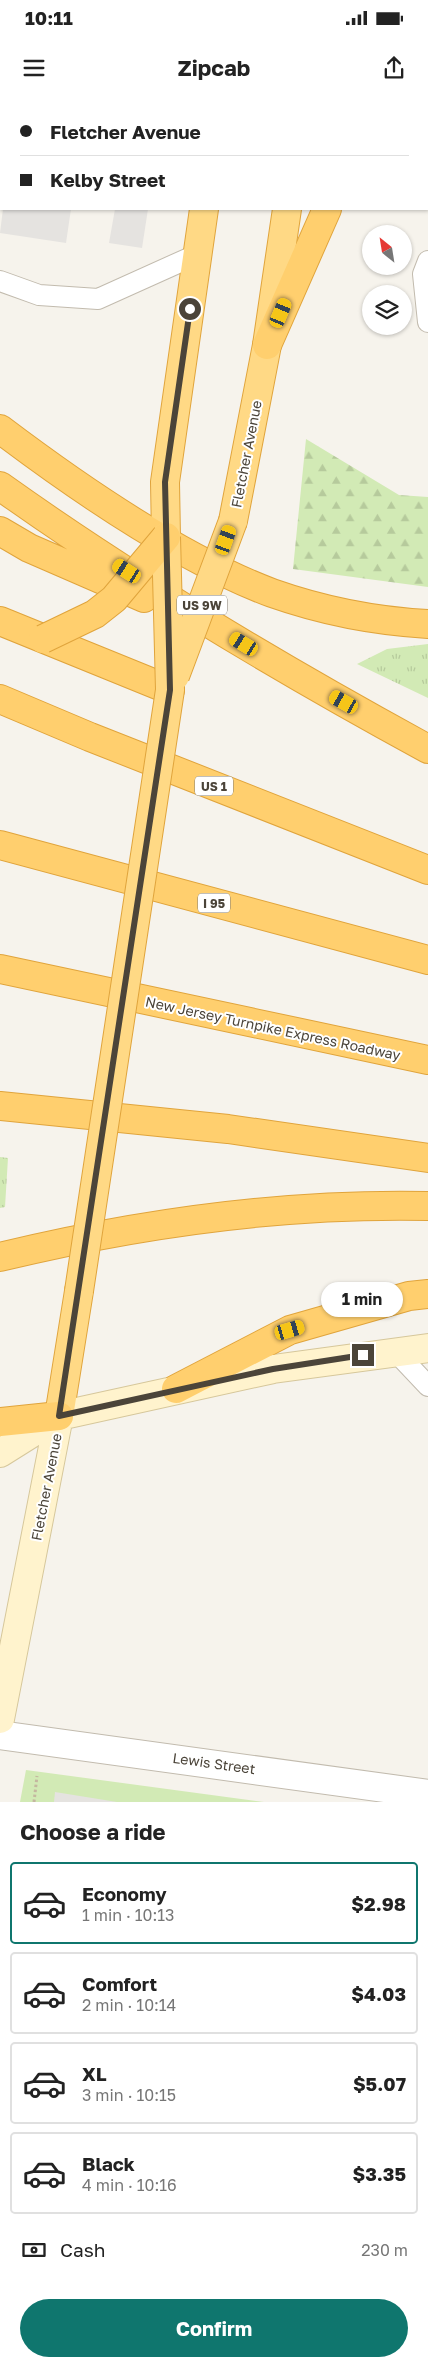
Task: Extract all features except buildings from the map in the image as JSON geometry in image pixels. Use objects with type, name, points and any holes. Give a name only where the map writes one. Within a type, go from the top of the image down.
[{"type":"highway","name":"Fletcher Avenue","points":[[59,1416],[80,1290],[170,690],[166,480],[204,210]]},
{"type":"highway","name":"Fletcher Avenue","points":[[170,690],[234,521],[267,345],[287,210]]},
{"type":"highway","points":[[267,345],[327,210]]},
{"type":"highway","points":[[0,429],[123,514],[241,580],[324,609],[383,620],[428,624]]},
{"type":"highway","points":[[0,486],[79,540],[228,634],[428,749]]},
{"type":"highway","points":[[0,531],[29,548],[228,634]]},
{"type":"highway","points":[[43,639],[95,614],[123,589],[166,537]]},
{"type":"highway","points":[[0,622],[170,690]]},
{"type":"highway","name":"US 1","points":[[0,699],[90,737],[428,870]]},
{"type":"highway","name":"I 95","points":[[0,845],[428,960]]},
{"type":"highway","name":"New Jersey Turnpike Express Roadway","points":[[0,969],[428,1060]]},
{"type":"highway","points":[[0,1106],[228,1129],[428,1158]]},
{"type":"highway","points":[[0,1257],[113,1233],[243,1214],[367,1206],[428,1206]]},
{"type":"highway","points":[[176,1389],[290,1330],[409,1296],[428,1294]]},
{"type":"highway","points":[[0,1422],[59,1416]]},
{"type":"main road","points":[[0,1453],[59,1416],[273,1369],[428,1348]]},
{"type":"main road","name":"Fletcher Avenue","points":[[0,1719],[59,1416]]},
{"type":"street","name":"Lewis Street","points":[[0,1735],[428,1794]]},
{"type":"lane","points":[[0,281],[39,295],[98,299],[198,254]]},
{"type":"lane","points":[[428,261],[423,274],[428,322]]},
{"type":"lane","points":[[395,1352],[428,1386]]},
{"type":"path","points":[[34,1802],[38,1779],[37,1774]]},
{"type":"green space","points":[[306,439],[399,495],[428,497],[428,587],[293,569]]},
{"type":"green space","points":[[428,644],[428,698],[357,664],[387,649]]},
{"type":"green space","points":[[0,1157],[8,1158],[5,1207],[0,1208]]},
{"type":"green space","points":[[26,1770],[264,1802],[20,1802]]},
{"type":"shaded area","points":[[3,210],[71,210],[66,243],[0,233]]},
{"type":"shaded area","points":[[115,210],[148,210],[142,248],[109,243]]},
{"type":"shaded area","points":[[55,1792],[117,1802],[54,1802]]},
{"type":"route","points":[[190,309],[165,482],[170,690],[80,1290],[59,1416],[273,1369],[363,1355]]}]
